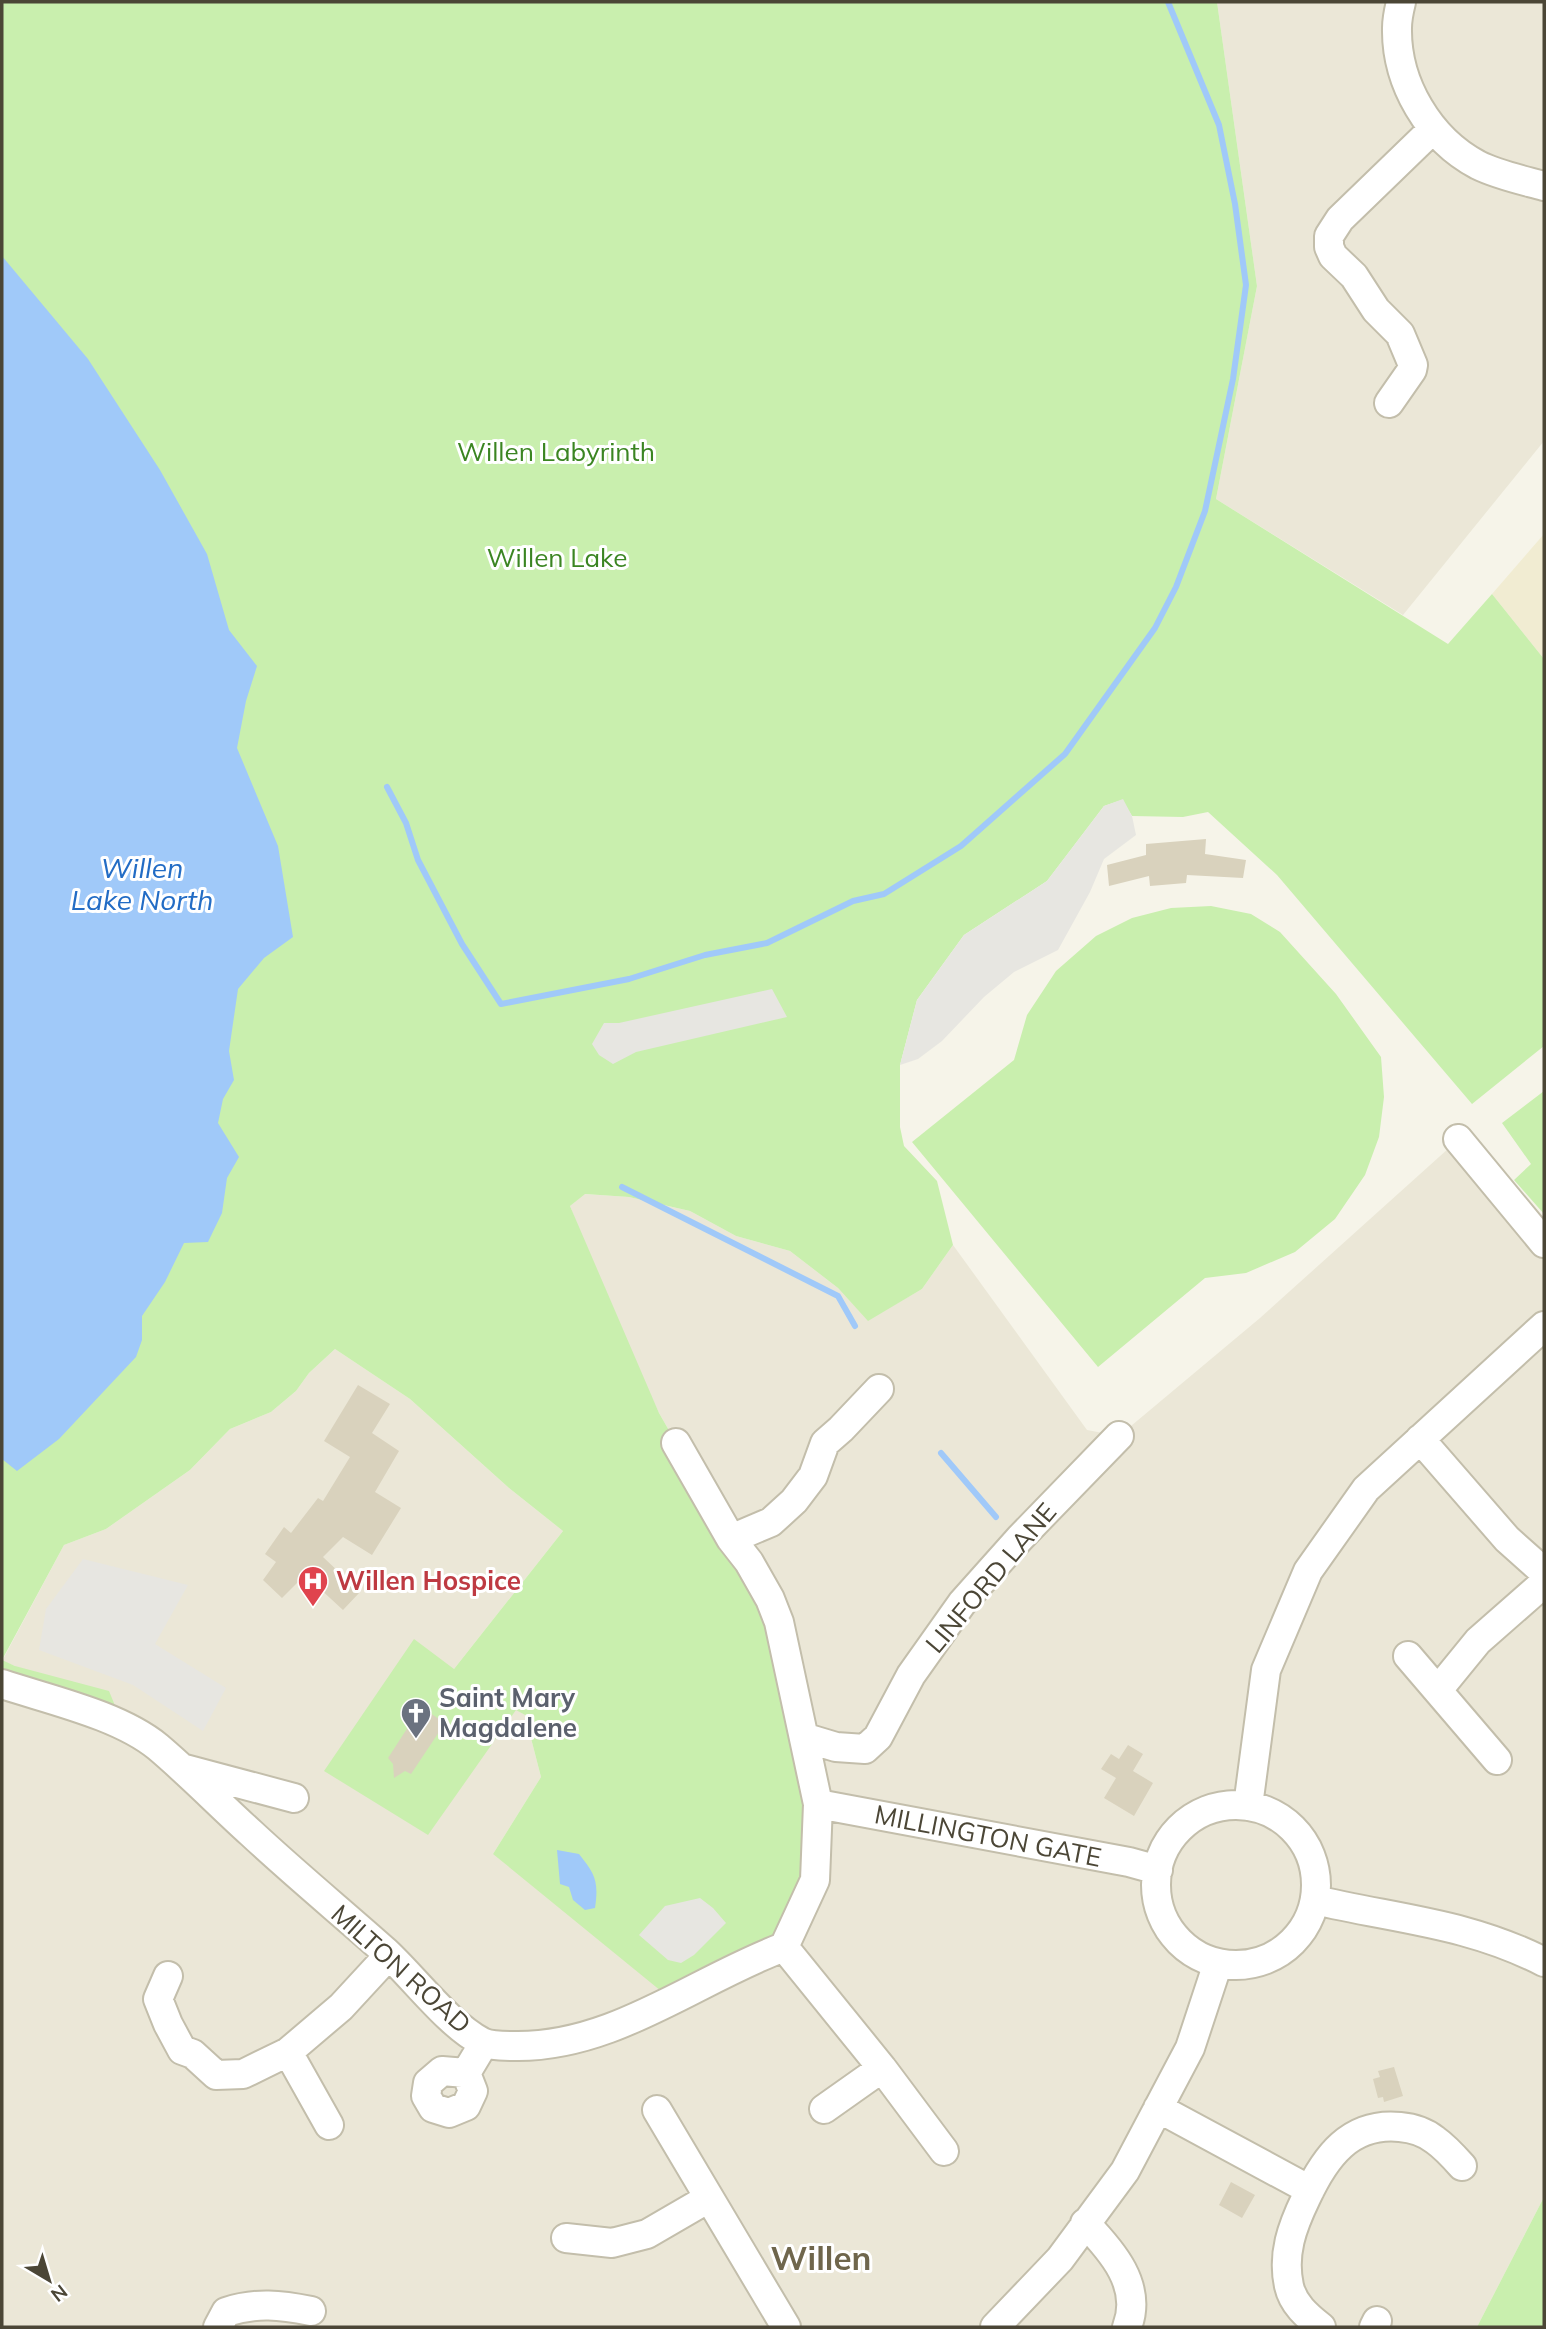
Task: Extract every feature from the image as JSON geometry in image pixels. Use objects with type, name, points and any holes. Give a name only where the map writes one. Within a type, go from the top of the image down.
[{"type":"street","points":[[1401,2],[1397,28],[1401,66],[1432,130],[1479,165],[1544,186]]},
{"type":"street","points":[[1390,403],[1413,365],[1400,334],[1376,310],[1354,276],[1333,256],[1329,247],[1329,236],[1340,219],[1432,130]]},
{"type":"street","points":[[1458,1139],[1544,1243]]},
{"type":"street","points":[[1248,1806],[1266,1670],[1308,1571],[1366,1489],[1544,1326]]},
{"type":"street","points":[[731,1539],[771,1522],[794,1501],[813,1476],[825,1443],[841,1430],[878,1389]]},
{"type":"street","name":"LINFORD LANE","points":[[806,1738],[836,1748],[866,1749],[878,1737],[911,1675],[962,1603],[1020,1538],[1119,1436]]},
{"type":"street","points":[[1420,1439],[1507,1539],[1544,1572]]},
{"type":"street","points":[[676,1443],[731,1539],[749,1562],[770,1599],[779,1622],[806,1738],[818,1804],[815,1880],[784,1947],[882,2068],[944,2151]]},
{"type":"street","points":[[1438,1690],[1478,1642],[1544,1583]]},
{"type":"street","points":[[1408,1656],[1497,1760]]},
{"type":"street","name":"MILTON ROAD","points":[[2,1684],[123,1725],[157,1746],[389,1955],[458,2025],[484,2043],[513,2046],[553,2044],[608,2028],[784,1947]]},
{"type":"street","points":[[178,1767],[294,1798]]},
{"type":"street","name":"MILLINGTON GATE","points":[[818,1804],[1158,1870]]},
{"type":"street","points":[[1248,1806],[1269,1812],[1287,1824],[1301,1839],[1311,1858],[1316,1879],[1315,1900],[1302,1930],[1280,1952],[1261,1961],[1240,1965],[1218,1963],[1190,1951],[1176,1939],[1159,1906],[1156,1888],[1158,1870],[1166,1848],[1179,1829],[1197,1816],[1219,1807],[1248,1806]]},
{"type":"street","points":[[1315,1900],[1463,1930],[1520,1950],[1544,1962]]},
{"type":"street","points":[[168,1976],[158,1999],[182,2049],[193,2054],[216,2074],[243,2074],[288,2052],[341,2007],[389,1955]]},
{"type":"street","points":[[995,2327],[1060,2259],[1125,2171],[1190,2048],[1218,1963]]},
{"type":"street","points":[[466,2073],[484,2043]]},
{"type":"street","points":[[288,2052],[329,2125]]},
{"type":"street","points":[[824,2109],[882,2068]]},
{"type":"street","points":[[1158,2109],[1310,2190]]},
{"type":"street","points":[[657,2110],[786,2327]]},
{"type":"street","points":[[1321,2327],[1300,2309],[1290,2288],[1286,2257],[1293,2227],[1331,2154],[1353,2135],[1381,2125],[1413,2129],[1435,2139],[1462,2166]]},
{"type":"street","points":[[566,2238],[612,2243],[647,2234],[709,2198]]},
{"type":"street","points":[[1086,2224],[1123,2268],[1130,2290],[1131,2317],[1127,2327]]},
{"type":"street","points":[[218,2327],[226,2312],[245,2305],[275,2304],[311,2311]]},
{"type":"shaded area","points":[[1217,2],[1544,3],[1544,441],[1403,615],[1216,499],[1257,286]]},
{"type":"shaded area","points":[[1544,534],[1544,659],[1492,594]]},
{"type":"shaded area","points":[[1123,799],[1132,816],[1136,835],[1104,859],[1090,892],[1058,950],[1014,972],[984,997],[942,1041],[918,1059],[900,1065],[917,1000],[964,935],[1047,881],[1104,806]]},
{"type":"shaded area","points":[[772,989],[787,1017],[636,1052],[613,1064],[599,1055],[592,1044],[604,1023],[619,1023]]},
{"type":"shaded area","points":[[1449,1148],[1544,1257],[1544,2197],[1477,2327],[2,2327],[2,1684],[15,1666],[2,1661],[64,1545],[106,1529],[190,1470],[230,1429],[271,1412],[296,1391],[309,1373],[335,1349],[410,1399],[509,1488],[563,1531],[454,1669],[525,1715],[541,1777],[493,1854],[779,1622],[659,1413],[614,1317],[570,1206],[584,1194],[629,1197],[690,1211],[736,1236],[790,1251],[838,1288],[868,1320],[922,1289],[953,1245],[1087,1430],[1119,1436],[1260,1318]]},
{"type":"shaded area","points":[[83,1559],[188,1585],[155,1644],[226,1688],[203,1731],[133,1685],[39,1650],[46,1609]]},
{"type":"shaded area","points":[[700,1898],[726,1923],[694,1955],[681,1963],[668,1960],[639,1935],[665,1906]]},
{"type":"green space","name":"Willen Lake","points":[[2,2],[1217,2],[1257,286],[1216,499],[1448,644],[1492,594],[1544,659],[1544,1046],[1472,1104],[1277,875],[1208,812],[1183,817],[1132,816],[1122,800],[1104,806],[1047,881],[964,935],[917,1000],[900,1065],[900,1127],[904,1146],[937,1181],[953,1245],[922,1289],[868,1321],[838,1288],[790,1251],[736,1236],[690,1211],[629,1197],[585,1194],[570,1206],[659,1413],[779,1622],[815,1880],[784,1947],[672,2000],[493,1854],[541,1777],[525,1715],[516,1710],[428,1835],[324,1771],[414,1639],[454,1669],[563,1531],[509,1488],[410,1399],[335,1349],[309,1373],[296,1391],[271,1412],[230,1429],[190,1470],[106,1529],[64,1545],[2,1660]]},
{"type":"green space","points":[[1211,906],[1251,914],[1280,932],[1336,994],[1381,1057],[1384,1097],[1379,1137],[1365,1175],[1335,1219],[1295,1252],[1246,1273],[1205,1278],[1098,1367],[912,1142],[1014,1060],[1027,1015],[1056,971],[1096,936],[1132,918],[1171,908]]},
{"type":"green space","points":[[1544,1091],[1544,1214],[1514,1180],[1531,1164],[1502,1123]]},
{"type":"green space","points":[[2,1660],[15,1666],[109,1691],[123,1725],[2,1684]]},
{"type":"green space","points":[[1544,2197],[1544,2327],[1477,2327]]},
{"type":"water","name":"Willen Lake North","points":[[2,256],[88,359],[160,470],[207,554],[229,630],[257,666],[246,701],[237,748],[278,846],[293,937],[264,958],[238,989],[229,1051],[234,1080],[223,1099],[218,1123],[239,1157],[227,1178],[222,1213],[208,1242],[184,1243],[165,1282],[142,1316],[142,1340],[136,1357],[59,1439],[17,1471],[2,1459]]},
{"type":"water","points":[[557,1850],[579,1854],[589,1867],[596,1884],[595,1908],[585,1910],[573,1900],[569,1887],[560,1884]]},
{"type":"building","points":[[1206,839],[1205,854],[1246,860],[1243,878],[1187,875],[1186,883],[1150,886],[1149,876],[1109,886],[1107,865],[1146,855],[1146,844]]},
{"type":"building","name":"Willen Hospice","points":[[358,1385],[390,1404],[372,1433],[399,1451],[375,1492],[401,1508],[372,1555],[343,1537],[323,1557],[360,1592],[343,1610],[305,1575],[282,1598],[263,1580],[276,1562],[265,1554],[284,1527],[291,1533],[318,1498],[323,1501],[350,1457],[324,1441]]},
{"type":"building","name":"Saint Mary Magdalene","points":[[421,1707],[445,1723],[411,1774],[405,1771],[394,1778],[393,1764],[388,1758]]},
{"type":"building","points":[[1128,1745],[1143,1754],[1133,1771],[1153,1783],[1134,1816],[1104,1798],[1116,1778],[1101,1769],[1111,1754],[1119,1759]]},
{"type":"building","points":[[1394,2067],[1403,2096],[1384,2102],[1383,2097],[1378,2098],[1373,2079],[1380,2077],[1378,2071]]},
{"type":"building","points":[[1231,2182],[1255,2195],[1242,2218],[1219,2205]]},
{"type":"waterway","points":[[387,787],[406,823],[418,860],[462,944],[501,1004],[629,979],[705,955],[767,943],[853,901],[884,894],[961,846],[1065,754],[1155,628],[1176,587],[1205,511],[1233,379],[1246,285],[1235,204],[1219,125],[1168,2]]},
{"type":"waterway","points":[[622,1187],[838,1296],[855,1326]]},
{"type":"waterway","points":[[941,1453],[996,1517]]},
{"type":"place","name":"Willen Hospice","points":[[313,1608]]},
{"type":"place","name":"Saint Mary Magdalene","points":[[416,1740]]},
{"type":"district","name":"Willen","points":[[821,2258]]},
{"type":"park label","name":"Willen Labyrinth","points":[[556,452]]}]
